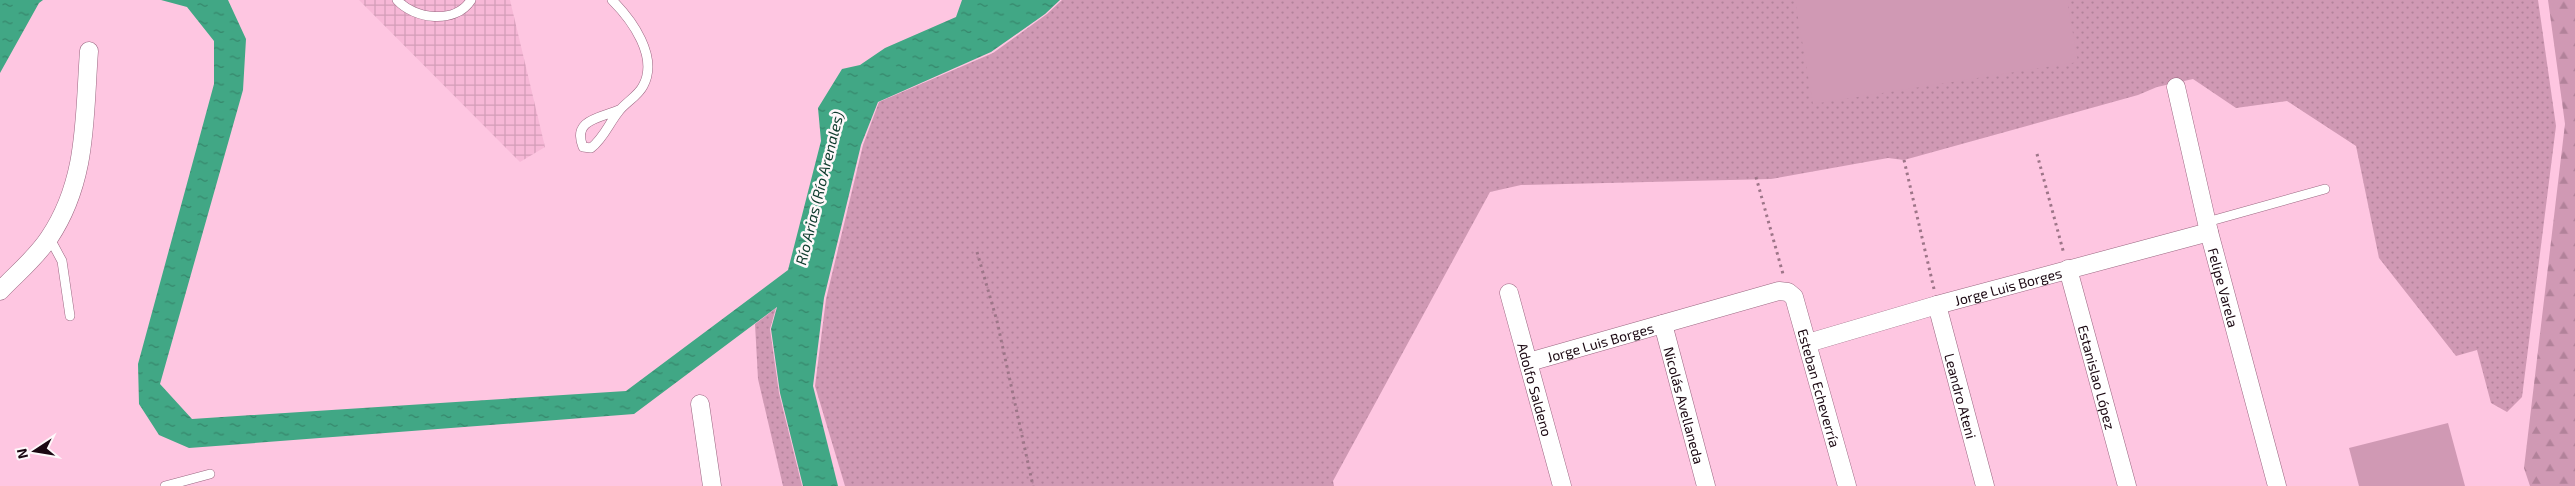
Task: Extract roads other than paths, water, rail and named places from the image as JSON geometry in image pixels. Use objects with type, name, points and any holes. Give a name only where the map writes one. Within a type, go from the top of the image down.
[{"type":"street","points":[[0,291],[49,237],[78,174],[89,50]]},
{"type":"street","name":"Felipe Varela","points":[[2176,87],[2208,227],[2277,486]]},
{"type":"street","name":"Jorge Luis Borges","points":[[1808,343],[2208,227]]},
{"type":"street","name":"Estanislao López","points":[[2068,269],[2128,486]]},
{"type":"street","name":"Jorge Luis Borges","points":[[1529,362],[1780,291],[1788,292]]},
{"type":"street","name":"Esteban Echeverría","points":[[1788,292],[1794,297],[1808,343],[1847,486]]},
{"type":"street","name":"Adolfo Saldeno","points":[[1510,293],[1562,486]]},
{"type":"street","name":"Leandro Ateni","points":[[1938,305],[1985,486]]},
{"type":"street","name":"Nicolás Avellaneda","points":[[1663,324],[1706,486]]},
{"type":"street","points":[[700,404],[712,486]]},
{"type":"lane","points":[[397,0],[403,7],[417,13],[445,17],[457,12],[471,0]]},
{"type":"lane","points":[[612,0],[626,14],[642,43],[649,65],[643,88],[619,110],[599,142],[591,148],[584,147],[579,136],[582,127],[593,120],[619,110]]},
{"type":"lane","points":[[2208,227],[2325,189]]},
{"type":"lane","points":[[49,237],[62,261],[70,316]]},
{"type":"lane","points":[[165,486],[210,474]]},
{"type":"water","points":[[0,0],[43,0],[39,3],[0,73]]},
{"type":"water","name":"Río Arias (Río Arenales)","points":[[161,0],[228,0],[246,39],[243,90],[160,384],[192,419],[626,391],[788,270],[821,141],[818,108],[842,69],[860,65],[885,48],[956,17],[962,0],[1060,0],[1045,14],[991,52],[878,102],[861,145],[824,298],[813,386],[838,486],[803,486],[780,393],[771,329],[777,307],[634,414],[189,448],[159,435],[139,404],[138,364],[214,84],[214,41],[187,7]]}]
